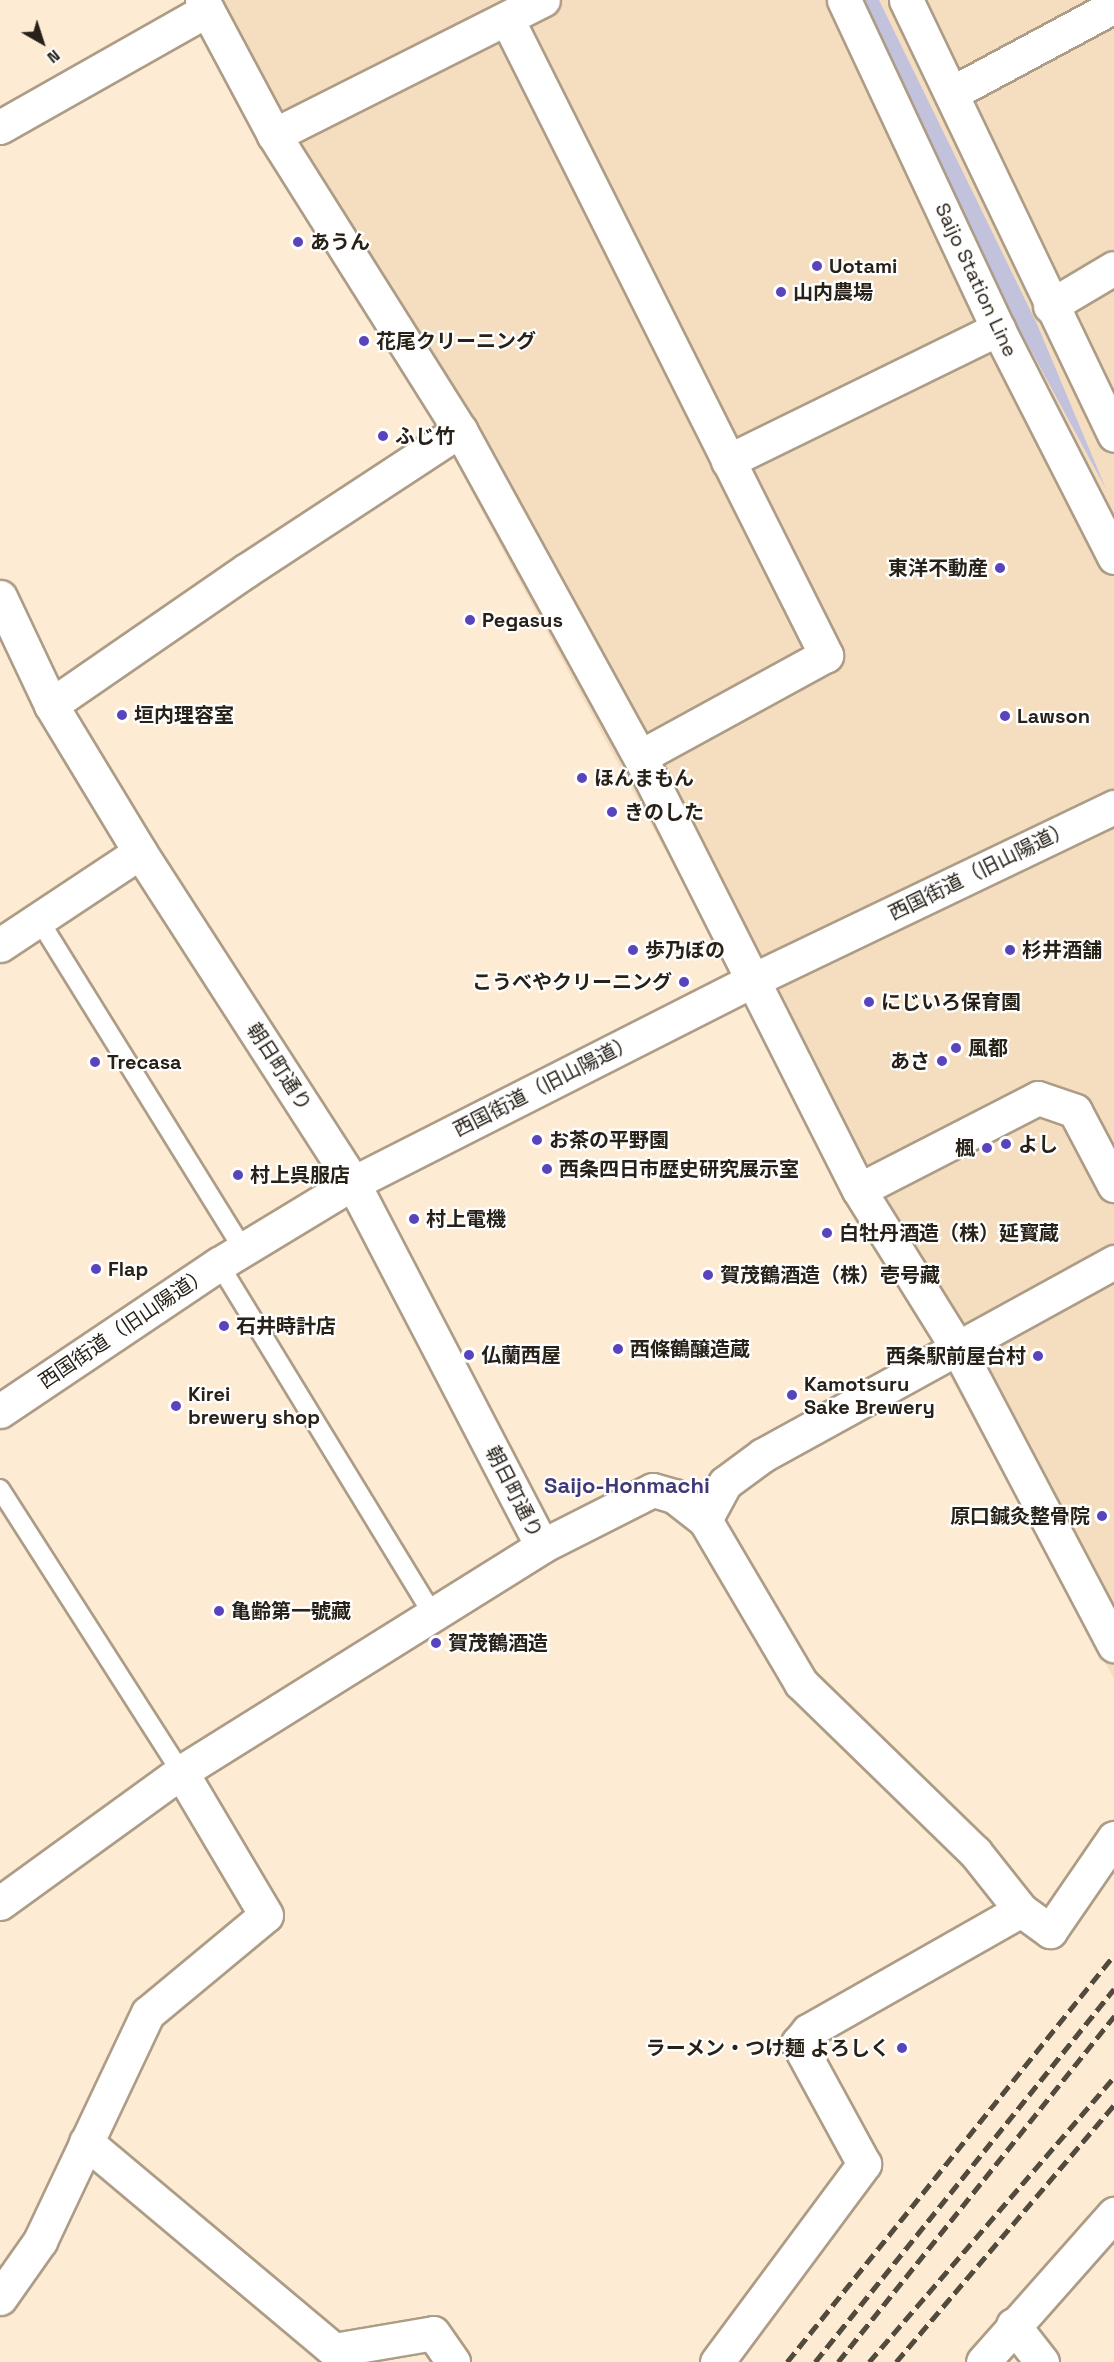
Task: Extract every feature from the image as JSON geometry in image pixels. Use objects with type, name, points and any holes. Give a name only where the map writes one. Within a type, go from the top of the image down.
[{"type":"street","points":[[274,135],[543,0]]},
{"type":"street","name":"Saijo Station Line","points":[[844,0],[998,329],[1114,557]]},
{"type":"street","points":[[906,0],[952,93],[1050,306],[1114,435]]},
{"type":"street","points":[[0,127],[205,5],[274,135],[460,430],[640,757],[751,981],[859,1190],[957,1349],[1114,1646]]},
{"type":"street","points":[[952,93],[1114,6]]},
{"type":"street","points":[[507,19],[826,655],[640,757]]},
{"type":"street","points":[[1050,306],[1114,268]]},
{"type":"street","points":[[728,461],[998,329]]},
{"type":"street","points":[[51,705],[247,570],[460,430]]},
{"type":"street","name":"朝日町通り","points":[[0,597],[51,705],[140,852],[353,1183],[542,1546]]},
{"type":"street","name":"西国街道（旧山陽道）","points":[[0,1411],[231,1257],[353,1183],[751,981],[1114,807]]},
{"type":"street","points":[[0,945],[140,852]]},
{"type":"street","points":[[859,1190],[1038,1098],[1075,1111],[1114,1185]]},
{"type":"street","points":[[705,1520],[725,1483],[763,1455],[1114,1262]]},
{"type":"street","points":[[0,1903],[181,1772],[542,1546],[653,1490],[674,1496],[705,1520],[801,1683],[975,1852],[1021,1910],[1050,1931],[1080,1892],[1114,1838]]},
{"type":"street","points":[[0,2298],[40,2241],[148,2013],[266,1914],[181,1772]]},
{"type":"street","points":[[1080,1892],[1114,1873]]},
{"type":"street","points":[[717,2362],[864,2163],[798,2043],[808,2031],[1021,1910]]},
{"type":"street","points":[[86,2142],[334,2350],[433,2333],[453,2362]]},
{"type":"street","points":[[983,2362],[1013,2325],[1114,2214]]},
{"type":"street","points":[[1013,2325],[1042,2362]]},
{"type":"lane","points":[[39,920],[433,1615]]},
{"type":"lane","points":[[0,1489],[181,1772]]},
{"type":"shaded area","points":[[209,0],[1114,0],[1114,1679],[529,599]]},
{"type":"shaded area","points":[[863,0],[879,0],[1037,324],[1106,489],[1002,297]]},
{"type":"railway","points":[[787,2362],[1114,1955]]},
{"type":"railway","points":[[815,2362],[1114,1989]]},
{"type":"railway","points":[[838,2362],[1114,2016]]},
{"type":"railway","points":[[869,2362],[1114,2077]]},
{"type":"railway","points":[[896,2362],[1114,2105]]},
{"type":"place","name":"あうん","points":[[298,242]]},
{"type":"place","name":"Uotami","points":[[817,266]]},
{"type":"place","name":"山内農場","points":[[781,292]]},
{"type":"place","name":"花尾クリーニング","points":[[364,341]]},
{"type":"place","name":"ふじ竹","points":[[383,436]]},
{"type":"place","name":"東洋不動産","points":[[1000,568]]},
{"type":"place","name":"Pegasus","points":[[470,620]]},
{"type":"place","name":"垣内理容室","points":[[122,715]]},
{"type":"place","name":"Lawson","points":[[1005,716]]},
{"type":"place","name":"ほんまもん","points":[[582,778]]},
{"type":"place","name":"きのした","points":[[612,812]]},
{"type":"place","name":"歩乃ぼの","points":[[633,950]]},
{"type":"place","name":"杉井酒舗","points":[[1010,950]]},
{"type":"place","name":"こうべやクリーニング","points":[[684,982]]},
{"type":"place","name":"にじいろ保育園","points":[[869,1002]]},
{"type":"place","name":"風都","points":[[956,1048]]},
{"type":"place","name":"あさ","points":[[942,1061]]},
{"type":"place","name":"Trecasa","points":[[95,1062]]},
{"type":"place","name":"お茶の平野園","points":[[537,1140]]},
{"type":"place","name":"よし","points":[[1006,1144]]},
{"type":"place","name":"楓","points":[[987,1148]]},
{"type":"place","name":"西条四日市歴史研究展示室","points":[[547,1169]]},
{"type":"place","name":"村上呉服店","points":[[238,1175]]},
{"type":"place","name":"村上電機","points":[[414,1219]]},
{"type":"place","name":"白牡丹酒造（株）延寳蔵","points":[[827,1233]]},
{"type":"place","name":"Flap","points":[[96,1269]]},
{"type":"place","name":"賀茂鶴酒造（株）壱号藏","points":[[708,1275]]},
{"type":"place","name":"石井時計店","points":[[224,1326]]},
{"type":"place","name":"西條鶴醸造蔵","points":[[618,1349]]},
{"type":"place","name":"仏蘭西屋","points":[[469,1355]]},
{"type":"place","name":"西条駅前屋台村","points":[[1038,1356]]},
{"type":"place","name":"Kamotsuru Sake Brewery","points":[[792,1395]]},
{"type":"place","name":"Kirei brewery shop","points":[[176,1406]]},
{"type":"place","name":"原口鍼灸整骨院","points":[[1102,1516]]},
{"type":"place","name":"亀齢第一號藏","points":[[219,1611]]},
{"type":"place","name":"賀茂鶴酒造","points":[[436,1643]]},
{"type":"place","name":"ラーメン・つけ麺 よろしく","points":[[902,2048]]},
{"type":"district","name":"Saijo-Honmachi","points":[[627,1486]]}]
